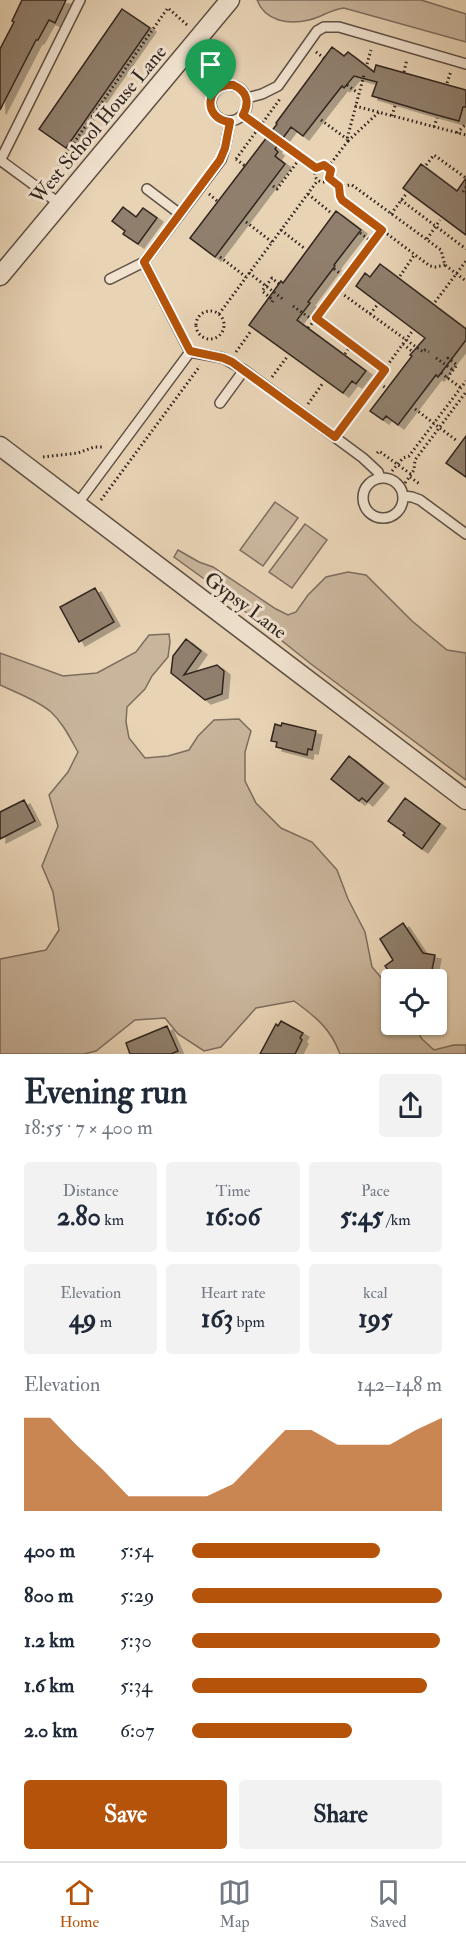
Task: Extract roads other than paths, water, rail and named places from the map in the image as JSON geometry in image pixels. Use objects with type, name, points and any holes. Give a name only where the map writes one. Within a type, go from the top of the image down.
[{"type":"street","name":"West School House Lane","points":[[0,276],[230,0]]},
{"type":"street","name":"Gypsy Lane","points":[[0,446],[466,800]]},
{"type":"lane","points":[[60,204],[0,161],[80,0]]},
{"type":"lane","points":[[247,98],[278,86],[317,31],[324,27],[339,27],[466,64]]},
{"type":"lane","points":[[233,85],[244,92],[247,98],[248,104],[243,115],[230,122],[220,119],[212,111],[211,101],[214,92],[223,86],[233,85]]},
{"type":"lane","points":[[110,279],[144,262],[220,160],[230,122]]},
{"type":"lane","points":[[147,189],[180,214]]},
{"type":"lane","points":[[144,262],[190,351]]},
{"type":"lane","points":[[190,351],[223,358],[244,370],[363,458],[383,478],[398,484],[402,493],[399,509],[389,517],[376,517],[370,513],[363,502],[364,490],[373,480],[383,478]]},
{"type":"lane","points":[[84,508],[114,454],[190,351]]},
{"type":"lane","points":[[220,403],[244,370]]},
{"type":"lane","points":[[402,493],[420,500],[466,534]]}]
